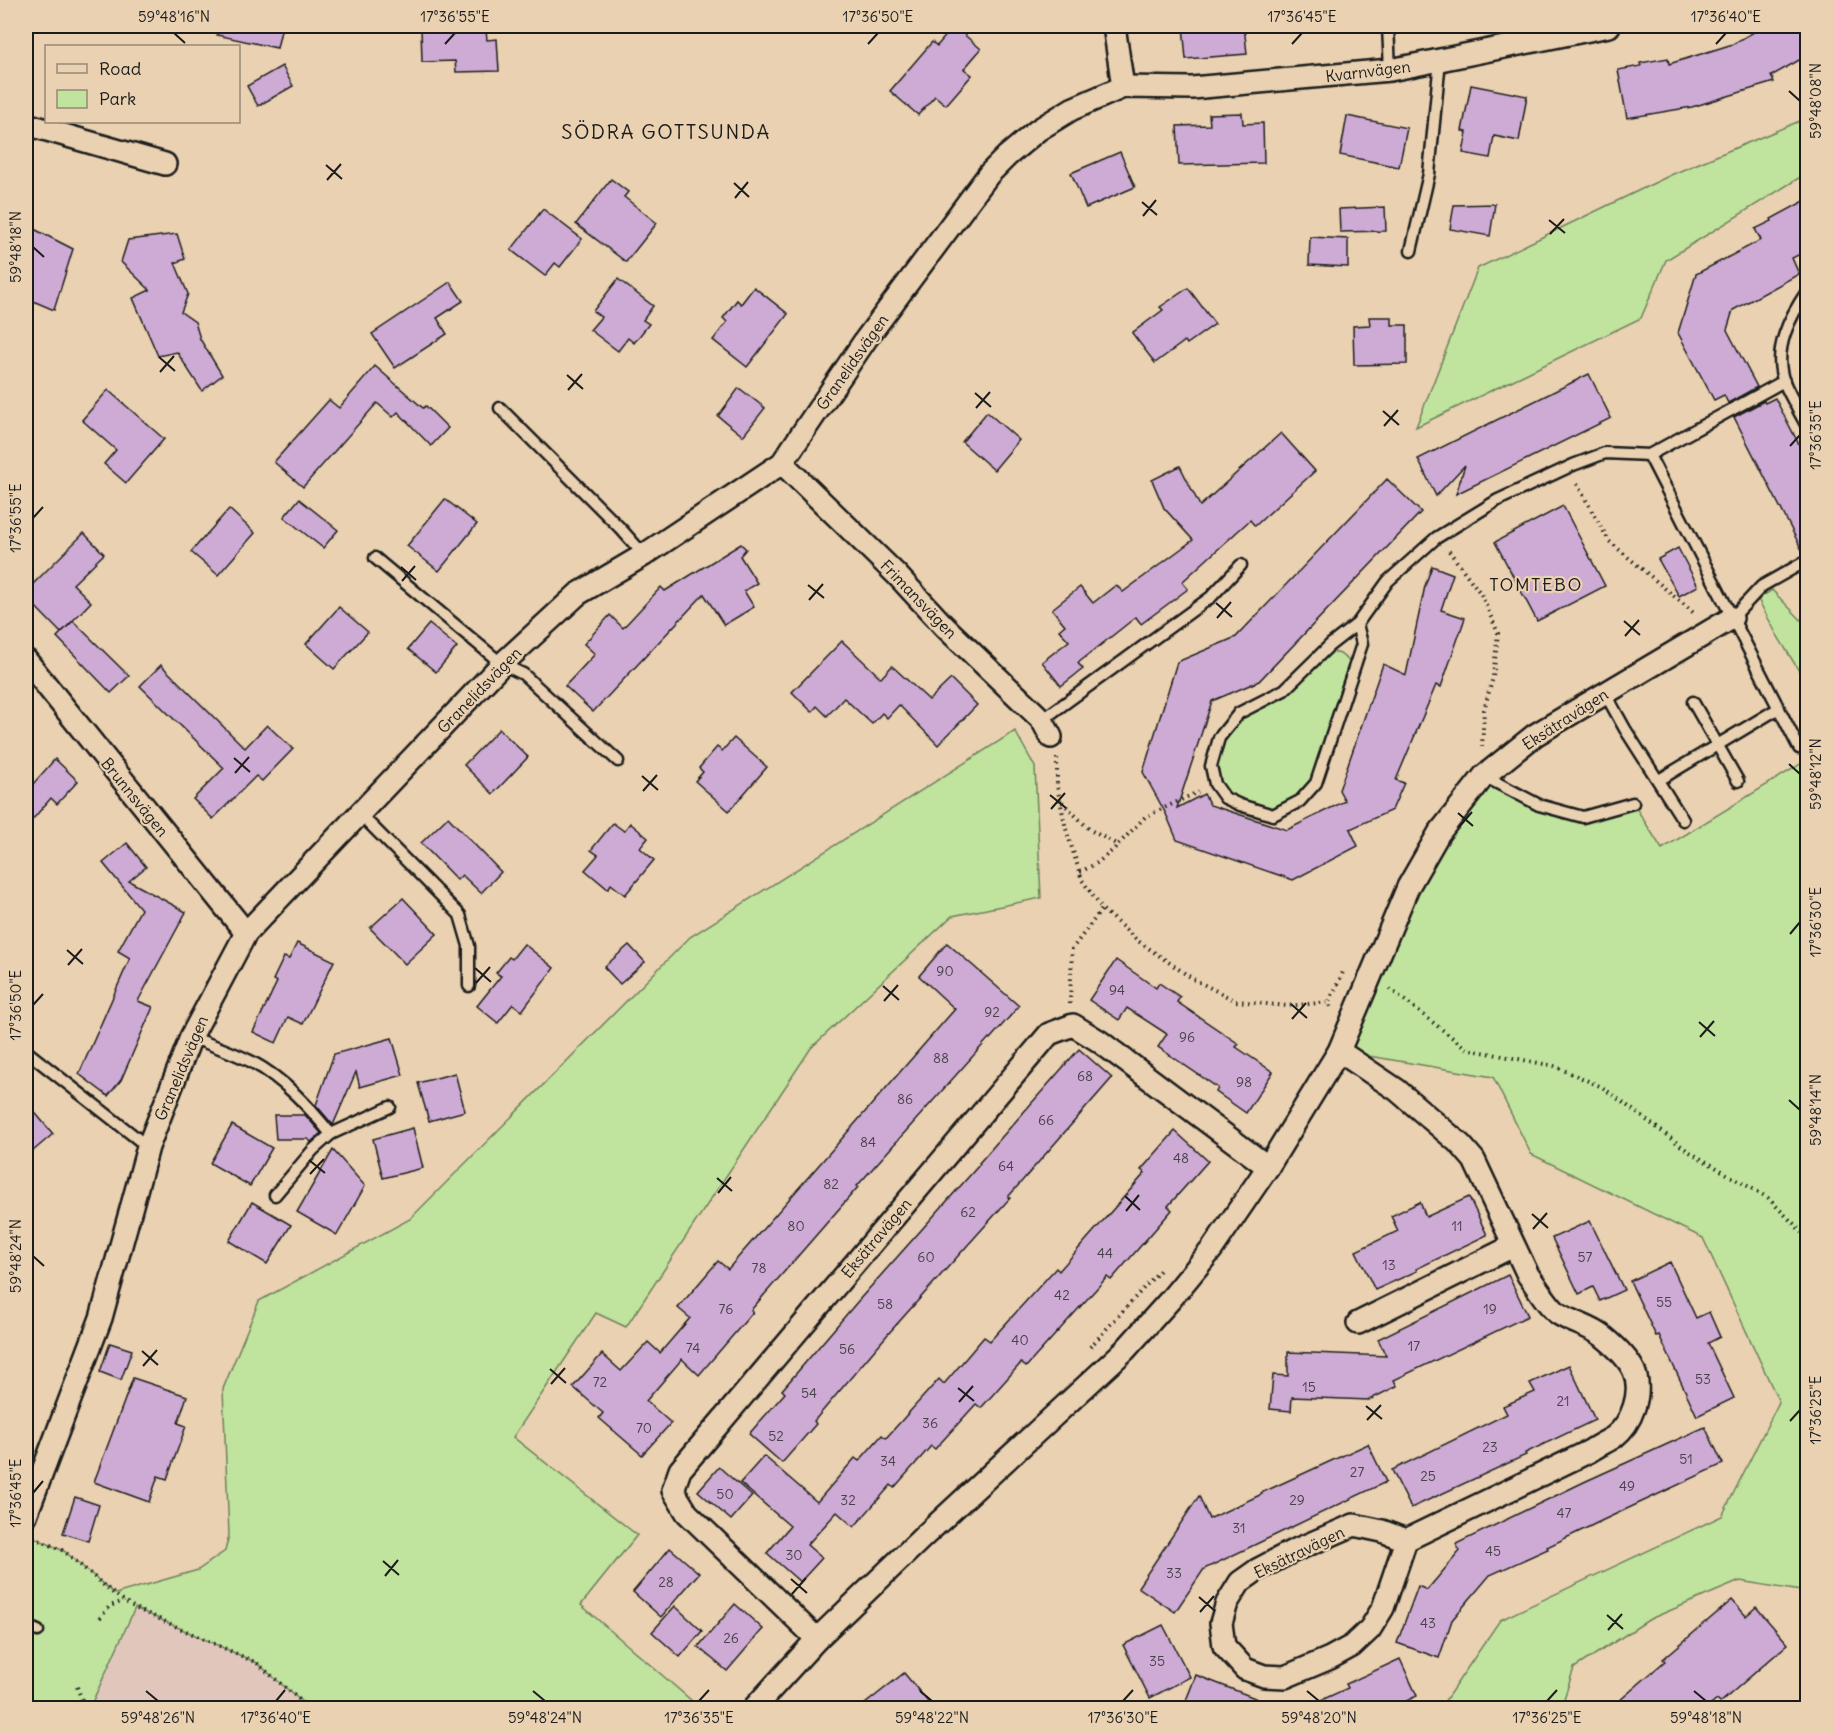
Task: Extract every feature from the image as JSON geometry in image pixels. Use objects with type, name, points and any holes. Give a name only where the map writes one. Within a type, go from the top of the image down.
[{"type":"street","points":[[1114,26],[1123,87]]},
{"type":"street","name":"Kvarnvägen","points":[[1123,87],[1192,88],[1390,70],[1610,26]]},
{"type":"street","name":"Granelidsvägen","points":[[26,1515],[101,1318],[148,1147],[191,1037],[246,933],[502,664],[578,594],[644,555],[782,463],[866,339],[989,174],[1038,130],[1072,109],[1123,87]]},
{"type":"street","points":[[26,124],[165,164]]},
{"type":"street","name":"Frimansvägen","points":[[782,463],[897,575],[944,626],[1047,728]]},
{"type":"street","name":"Eksätravägen","points":[[754,1708],[818,1639],[923,1537],[1125,1350],[1212,1249],[1268,1167],[1339,1051],[1408,886],[1439,833],[1484,777],[1535,735],[1732,618]]},
{"type":"street","name":"Brunnsvägen","points":[[26,660],[246,933]]},
{"type":"street","points":[[1074,1025],[1099,1041],[1268,1167]]},
{"type":"street","name":"Eksätravägen","points":[[818,1639],[687,1513],[673,1490],[680,1470],[1049,1034],[1074,1025]]},
{"type":"street","points":[[1339,1051],[1397,1090],[1474,1160],[1528,1275],[1557,1313],[1582,1323],[1622,1353],[1633,1369],[1637,1381],[1632,1414],[1615,1436],[1590,1451],[1406,1540]]},
{"type":"street","points":[[1358,1323],[1513,1246]]},
{"type":"street","name":"Eksätravägen","points":[[1354,1525],[1382,1531],[1406,1540],[1383,1608],[1370,1629],[1352,1646],[1285,1677],[1264,1676],[1245,1669],[1224,1646],[1221,1623],[1227,1603],[1240,1582],[1257,1570],[1291,1552],[1354,1525]]},
{"type":"lane","points":[[1388,26],[1390,70]]},
{"type":"lane","points":[[1411,251],[1429,174],[1440,60]]},
{"type":"lane","points":[[1808,290],[1798,304],[1782,339],[1780,361],[1784,381],[1808,428]]},
{"type":"lane","points":[[1357,624],[1362,644],[1316,783],[1300,801],[1273,815],[1225,798],[1215,784],[1211,766],[1219,738],[1239,713],[1284,690],[1330,645],[1357,624],[1388,581],[1436,538],[1498,500],[1569,467],[1605,453],[1649,455],[1784,381]]},
{"type":"lane","points":[[500,408],[644,555]]},
{"type":"lane","points":[[1649,455],[1799,748]]},
{"type":"lane","points":[[375,558],[502,664],[523,674],[618,761]]},
{"type":"lane","points":[[1732,618],[1762,585],[1808,560]]},
{"type":"lane","points":[[1047,728],[1211,597],[1241,564]]},
{"type":"lane","points":[[1605,693],[1683,820]]},
{"type":"lane","points":[[1693,702],[1738,781]]},
{"type":"lane","points":[[1659,780],[1779,708]]},
{"type":"lane","points":[[1484,777],[1539,805],[1583,817],[1633,803]]},
{"type":"lane","points":[[360,814],[460,915],[469,946],[469,986]]},
{"type":"lane","points":[[191,1037],[253,1062],[286,1086],[311,1110],[331,1134]]},
{"type":"lane","points":[[26,1051],[148,1147]]},
{"type":"lane","points":[[275,1195],[331,1134],[390,1107]]},
{"type":"lane","points":[[26,1626],[38,1631]]},
{"type":"path","points":[[1569,467],[1609,541],[1713,629]]},
{"type":"path","points":[[1436,538],[1456,559],[1481,594],[1498,633],[1493,677],[1484,710],[1482,748],[1484,777]]},
{"type":"path","points":[[1047,728],[1056,747],[1058,786],[1066,829],[1082,880],[1101,909],[1138,941],[1194,979],[1236,1001],[1287,1006],[1329,1002]]},
{"type":"path","points":[[1080,872],[1098,863],[1145,817],[1215,784]]},
{"type":"path","points":[[1060,800],[1090,830],[1118,844]]},
{"type":"path","points":[[1074,1025],[1070,1001],[1072,949],[1101,909]]},
{"type":"path","points":[[1331,1015],[1329,1002],[1347,965]]},
{"type":"path","points":[[1371,973],[1467,1049],[1554,1066],[1602,1087],[1688,1151],[1768,1198],[1808,1238]]},
{"type":"path","points":[[1084,1353],[1163,1266]]},
{"type":"path","points":[[26,1534],[64,1551],[135,1608],[257,1664],[309,1708]]},
{"type":"path","points":[[100,1618],[110,1606],[125,1601]]},
{"type":"path","points":[[77,1687],[85,1708]]},
{"type":"shaded area","points":[[135,1608],[257,1663],[309,1708],[91,1708]]},
{"type":"green space","points":[[1807,118],[1807,173],[1666,260],[1641,318],[1416,427],[1478,268],[1673,174]]},
{"type":"green space","points":[[1772,590],[1807,626],[1807,684],[1758,599]]},
{"type":"green space","points":[[1325,649],[1340,654],[1354,665],[1316,783],[1273,815],[1240,805],[1215,784],[1219,738],[1239,713],[1284,690]]},
{"type":"green space","points":[[1015,731],[1035,767],[1041,898],[952,916],[811,1048],[626,1327],[596,1313],[513,1437],[637,1535],[581,1605],[700,1708],[309,1708],[257,1663],[135,1608],[91,1708],[26,1708],[26,1534],[64,1551],[115,1594],[198,1570],[225,1551],[229,1535],[223,1389],[259,1301],[410,1219],[690,937]]},
{"type":"green space","points":[[1807,760],[1807,1592],[1740,1581],[1650,1619],[1574,1668],[1561,1708],[1440,1708],[1500,1620],[1722,1516],[1779,1402],[1703,1238],[1531,1154],[1493,1077],[1339,1051],[1385,938],[1484,776],[1539,805],[1583,817],[1633,803],[1662,849]]},
{"type":"building","points":[[218,26],[282,26],[277,48],[217,35]]},
{"type":"building","points":[[421,26],[469,26],[469,32],[486,31],[487,40],[497,39],[499,71],[456,72],[455,61],[422,62]]},
{"type":"building","points":[[954,26],[981,49],[964,69],[972,75],[946,105],[935,96],[918,115],[890,91],[932,42],[937,46]]},
{"type":"building","points":[[1183,26],[1244,26],[1247,54],[1186,59]]},
{"type":"building","points":[[1764,26],[1808,26],[1808,55],[1771,76],[1774,82],[1692,107],[1627,118],[1618,70],[1668,58],[1669,64],[1733,44]]},
{"type":"building","points":[[282,66],[293,86],[258,106],[247,86]]},
{"type":"building","points":[[1471,85],[1527,96],[1519,141],[1494,136],[1490,158],[1463,153],[1467,132],[1462,131]]},
{"type":"building","points":[[1242,113],[1243,124],[1263,123],[1264,163],[1179,165],[1177,126],[1210,125],[1209,114]]},
{"type":"building","points":[[1347,116],[1407,128],[1399,167],[1340,155]]},
{"type":"building","points":[[1120,152],[1135,187],[1086,208],[1071,173]]},
{"type":"building","points":[[611,179],[628,192],[624,197],[657,223],[626,262],[576,224]]},
{"type":"building","points":[[1808,199],[1808,250],[1792,258],[1799,274],[1733,310],[1727,330],[1757,387],[1728,403],[1724,395],[1714,400],[1678,333],[1696,274],[1761,240],[1755,229]]},
{"type":"building","points":[[1495,204],[1490,236],[1450,229],[1454,205]]},
{"type":"building","points":[[1385,207],[1386,231],[1340,232],[1339,209]]},
{"type":"building","points":[[543,209],[582,239],[560,267],[555,263],[545,276],[511,250]]},
{"type":"building","points":[[34,229],[73,249],[54,310],[26,298],[26,250]]},
{"type":"building","points":[[177,234],[185,259],[175,263],[188,294],[181,312],[195,322],[200,339],[222,375],[202,391],[177,352],[158,356],[133,298],[150,290],[121,262],[128,240]]},
{"type":"building","points":[[1310,237],[1348,239],[1348,267],[1309,265]]},
{"type":"building","points":[[618,279],[653,306],[643,320],[649,324],[634,343],[628,338],[618,351],[590,330],[601,317],[593,311]]},
{"type":"building","points":[[450,282],[463,301],[437,318],[447,334],[395,368],[372,334]]},
{"type":"building","points":[[754,287],[788,314],[747,367],[713,340],[727,322],[723,318],[737,300],[741,304]]},
{"type":"building","points":[[1188,288],[1215,324],[1187,344],[1185,341],[1155,363],[1132,333],[1163,310],[1160,307]]},
{"type":"building","points":[[1369,317],[1392,317],[1392,325],[1407,325],[1407,364],[1354,365],[1353,326],[1370,325]]},
{"type":"building","points":[[375,366],[423,408],[426,406],[448,428],[431,446],[398,412],[393,417],[377,403],[303,487],[274,462],[329,400],[339,408]]},
{"type":"building","points":[[1589,374],[1611,418],[1456,494],[1465,465],[1436,496],[1418,459]]},
{"type":"building","points":[[739,388],[765,408],[743,436],[718,416]]},
{"type":"building","points":[[108,390],[164,439],[126,483],[104,464],[116,450],[82,420]]},
{"type":"building","points":[[1775,398],[1808,462],[1808,553],[1804,554],[1734,417],[1764,401],[1765,403]]},
{"type":"building","points":[[987,412],[1019,440],[994,470],[962,442]]},
{"type":"building","points":[[1281,433],[1315,471],[1255,526],[1250,520],[1182,582],[1188,589],[1141,624],[1136,617],[1078,663],[1083,669],[1061,686],[1042,662],[1069,641],[1059,630],[1065,625],[1052,609],[1080,587],[1093,603],[1116,585],[1123,592],[1193,540],[1164,508],[1152,480],[1180,466],[1200,506]]},
{"type":"building","points":[[1387,479],[1421,512],[1259,681],[1212,701],[1177,808],[1204,794],[1210,805],[1287,830],[1345,801],[1339,790],[1383,664],[1406,675],[1425,586],[1432,566],[1453,574],[1441,610],[1465,618],[1441,687],[1436,685],[1396,780],[1404,783],[1392,810],[1350,829],[1358,846],[1293,880],[1177,840],[1143,772],[1177,662],[1236,637]]},
{"type":"building","points":[[299,499],[338,530],[323,548],[284,517]]},
{"type":"building","points":[[445,499],[477,524],[439,571],[407,546]]},
{"type":"building","points":[[1563,506],[1605,586],[1537,621],[1495,542]]},
{"type":"building","points":[[229,509],[255,533],[218,575],[191,552]]},
{"type":"building","points":[[84,533],[104,554],[73,584],[91,602],[61,633],[26,597],[26,591]]},
{"type":"building","points":[[741,544],[746,549],[740,556],[757,583],[744,591],[754,607],[724,625],[704,594],[593,712],[565,686],[595,654],[584,644],[610,615],[623,628],[661,587],[665,591]]},
{"type":"building","points":[[1678,548],[1698,586],[1679,596],[1658,559]]},
{"type":"building","points":[[339,607],[368,632],[334,669],[306,644]]},
{"type":"building","points":[[73,621],[129,676],[111,693],[57,637]]},
{"type":"building","points":[[429,624],[457,647],[436,672],[408,649]]},
{"type":"building","points":[[842,641],[881,678],[892,666],[929,700],[951,679],[977,705],[938,745],[899,705],[887,718],[882,713],[872,724],[844,698],[827,716],[817,706],[812,712],[792,692]]},
{"type":"building","points":[[161,665],[245,748],[267,725],[293,749],[262,781],[256,776],[213,819],[193,799],[224,768],[140,686]]},
{"type":"building","points":[[499,729],[528,757],[493,794],[464,765]]},
{"type":"building","points":[[734,738],[767,767],[729,811],[695,781],[703,772],[699,768],[717,747],[722,751]]},
{"type":"building","points":[[55,759],[78,781],[57,804],[51,798],[26,827],[26,792]]},
{"type":"building","points":[[448,817],[501,872],[481,893],[462,875],[457,880],[421,843]]},
{"type":"building","points":[[613,823],[624,831],[630,823],[648,838],[640,848],[654,860],[625,895],[611,884],[608,889],[585,870],[598,855],[591,850]]},
{"type":"building","points":[[127,843],[146,867],[129,881],[186,912],[138,1001],[153,1007],[121,1080],[108,1096],[79,1074],[130,958],[118,951],[141,909],[103,863]]},
{"type":"building","points":[[403,898],[437,934],[405,964],[370,928]]},
{"type":"building","points":[[297,943],[334,961],[303,1024],[288,1017],[276,1043],[253,1032],[277,982],[273,980],[284,957],[289,959]]},
{"type":"building","points":[[947,943],[1019,1006],[857,1186],[699,1375],[682,1359],[646,1401],[671,1423],[642,1455],[599,1418],[603,1413],[573,1387],[602,1354],[621,1371],[648,1342],[660,1353],[690,1318],[678,1308],[718,1261],[728,1269],[955,1009],[919,976]]},
{"type":"building","points":[[524,944],[554,968],[522,1011],[513,1004],[498,1023],[477,1006],[501,976],[496,973]]},
{"type":"building","points":[[629,945],[645,962],[620,984],[604,967]]},
{"type":"building","points":[[1116,960],[1156,988],[1159,983],[1180,997],[1177,1002],[1239,1044],[1236,1047],[1273,1072],[1246,1113],[1216,1092],[1218,1088],[1158,1047],[1167,1034],[1127,1008],[1119,1020],[1089,1000]]},
{"type":"building","points":[[392,1038],[403,1075],[360,1087],[356,1072],[333,1125],[316,1105],[334,1054]]},
{"type":"building","points":[[1079,1049],[1112,1078],[1008,1197],[1010,1198],[888,1334],[814,1421],[816,1424],[782,1463],[749,1434],[785,1393],[782,1390],[858,1301]]},
{"type":"building","points":[[455,1073],[465,1111],[429,1121],[418,1083]]},
{"type":"building","points":[[26,1102],[53,1134],[26,1157]]},
{"type":"building","points":[[274,1115],[305,1115],[321,1133],[311,1142],[308,1139],[276,1139]]},
{"type":"building","points":[[232,1125],[272,1148],[250,1186],[210,1163]]},
{"type":"building","points":[[413,1128],[423,1168],[383,1178],[373,1139]]},
{"type":"building","points":[[1175,1131],[1208,1161],[1168,1206],[1172,1210],[1111,1280],[1107,1277],[1026,1367],[1021,1363],[981,1408],[976,1404],[935,1449],[931,1446],[894,1488],[891,1485],[854,1527],[837,1512],[807,1545],[822,1558],[800,1582],[767,1553],[790,1526],[740,1483],[764,1456],[817,1502],[855,1458],[859,1461],[882,1435],[886,1438],[939,1379],[944,1384],[984,1337],[990,1341],[1056,1268],[1059,1271],[1145,1173],[1141,1170]]},
{"type":"building","points":[[333,1150],[365,1186],[337,1235],[297,1212]]},
{"type":"building","points":[[1469,1197],[1487,1235],[1375,1290],[1356,1251],[1398,1231],[1391,1216],[1420,1202],[1426,1217]]},
{"type":"building","points":[[252,1202],[291,1225],[267,1264],[229,1241]]},
{"type":"building","points":[[1590,1221],[1624,1290],[1600,1301],[1593,1287],[1579,1294],[1552,1238]]},
{"type":"building","points":[[1670,1262],[1696,1318],[1709,1312],[1720,1337],[1708,1343],[1734,1398],[1697,1416],[1659,1335],[1656,1336],[1630,1281]]},
{"type":"building","points":[[1508,1275],[1528,1316],[1394,1380],[1397,1386],[1369,1400],[1292,1397],[1291,1411],[1270,1409],[1273,1375],[1288,1376],[1288,1352],[1386,1356],[1378,1339]]},
{"type":"building","points":[[110,1343],[132,1350],[121,1380],[100,1372]]},
{"type":"building","points":[[1569,1365],[1595,1420],[1525,1453],[1526,1455],[1411,1508],[1392,1470],[1507,1414],[1503,1406],[1535,1392],[1530,1383]]},
{"type":"building","points":[[133,1378],[187,1396],[178,1423],[186,1426],[167,1479],[158,1476],[149,1502],[94,1482]]},
{"type":"building","points":[[1705,1427],[1723,1464],[1490,1575],[1452,1620],[1439,1658],[1397,1643],[1418,1586],[1427,1590],[1460,1551],[1456,1544]]},
{"type":"building","points":[[1368,1444],[1386,1482],[1204,1569],[1175,1612],[1138,1587],[1199,1496],[1209,1519]]},
{"type":"building","points":[[719,1467],[752,1496],[731,1520],[698,1491]]},
{"type":"building","points":[[75,1497],[99,1505],[88,1541],[63,1533]]},
{"type":"building","points":[[670,1548],[699,1573],[661,1617],[633,1592]]},
{"type":"building","points":[[1732,1600],[1746,1616],[1756,1607],[1788,1644],[1720,1703],[1717,1700],[1707,1708],[1611,1708],[1665,1661],[1663,1659]]},
{"type":"building","points":[[735,1604],[763,1629],[727,1671],[698,1647]]},
{"type":"building","points":[[675,1606],[702,1631],[680,1657],[652,1632]]},
{"type":"building","points":[[1163,1625],[1190,1677],[1150,1698],[1123,1645]]},
{"type":"building","points":[[1400,1659],[1417,1696],[1391,1708],[1304,1708],[1348,1688],[1346,1684]]},
{"type":"building","points":[[904,1673],[933,1708],[860,1708]]},
{"type":"building","points":[[1196,1675],[1278,1707],[1278,1708],[1183,1708]]},
{"type":"district","name":"SÖDRA GOTTSUNDA","points":[[666,132]]},
{"type":"district","name":"TOMTEBO","points":[[1536,585]]}]
